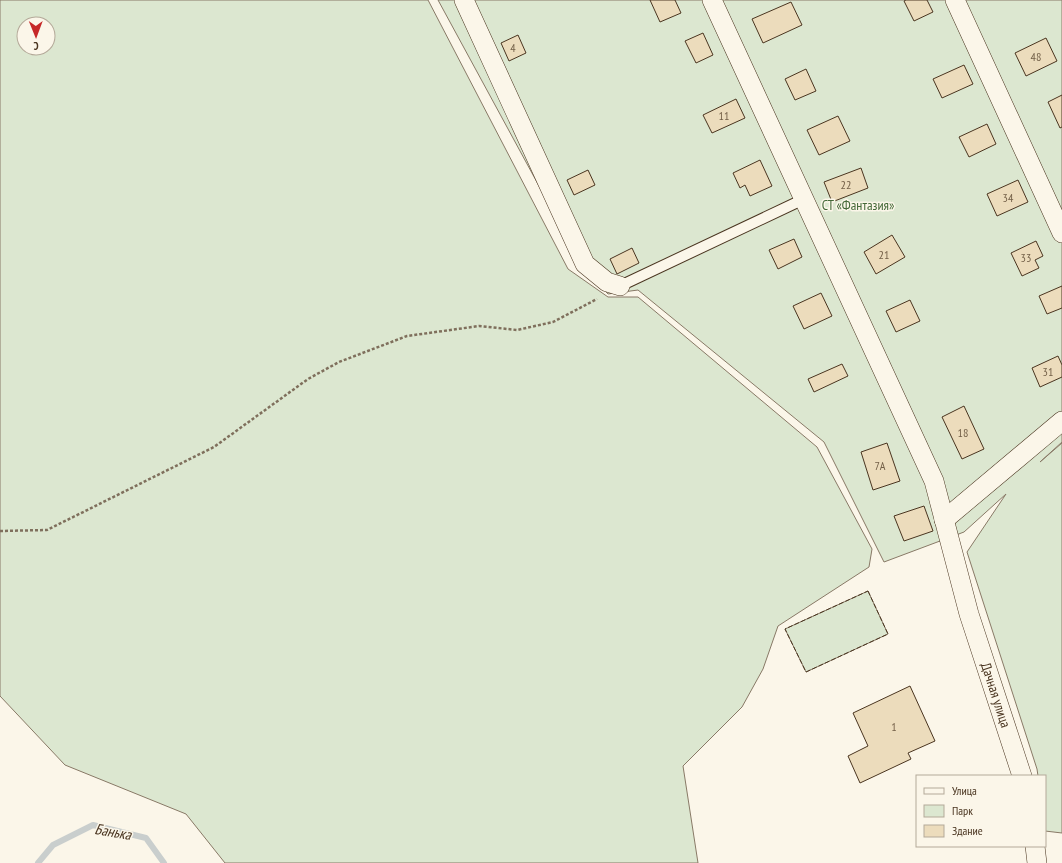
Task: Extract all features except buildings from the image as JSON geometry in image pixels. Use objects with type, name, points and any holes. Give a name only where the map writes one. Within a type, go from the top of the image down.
[{"type":"street","points":[[464,0],[585,264],[607,282],[620,286]]},
{"type":"street","name":"Дачная улица","points":[[712,0],[934,481],[969,614],[1022,775]]},
{"type":"street","points":[[955,0],[1062,233]]},
{"type":"street","points":[[944,520],[1062,421]]},
{"type":"street","points":[[1035,847],[1038,863]]},
{"type":"lane","points":[[620,286],[804,199]]},
{"type":"path","points":[[0,531],[47,530],[214,447],[308,379],[339,362],[407,336],[480,326],[517,330],[553,322],[620,286]]},
{"type":"green space","points":[[0,0],[428,0],[568,269],[608,297],[638,297],[817,447],[872,549],[869,567],[778,626],[763,669],[742,707],[683,766],[698,863],[225,863],[186,814],[65,765],[0,696]]},
{"type":"green space","name":"СТ «Фантазия»","points":[[438,0],[1062,0],[1062,442],[1040,462],[1062,443],[1062,833],[1046,831],[1046,775],[1038,775],[967,552],[1006,494],[964,532],[884,562],[824,442],[638,290],[608,294],[583,267]]},
{"type":"green space","points":[[868,591],[888,634],[806,672],[785,629]]},
{"type":"waterway","name":"Банька","points":[[38,863],[53,845],[93,825],[146,838],[164,863]]},
{"type":"fence","points":[[868,591],[888,634],[806,672],[785,629],[868,591]]}]
